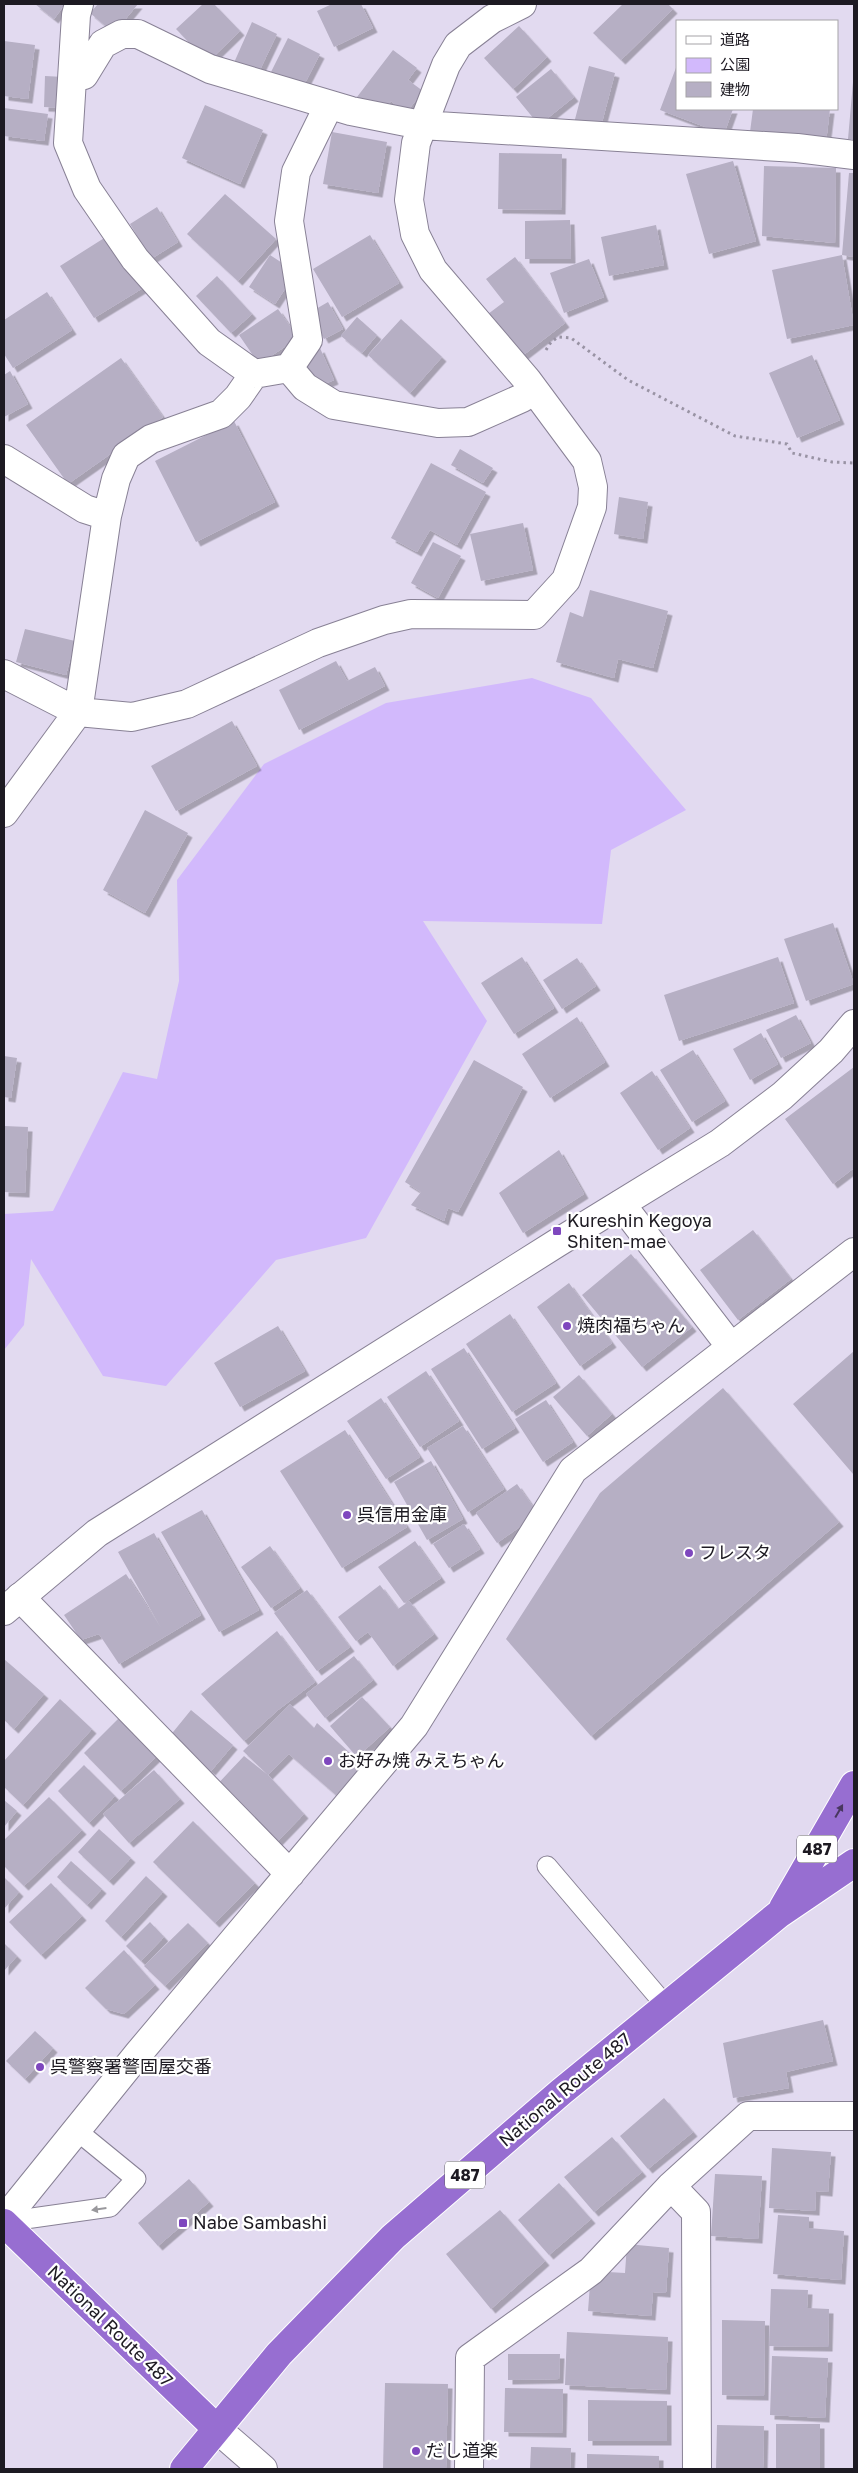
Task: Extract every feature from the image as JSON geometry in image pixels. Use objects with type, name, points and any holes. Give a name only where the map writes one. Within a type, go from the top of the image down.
[{"type":"highway","name":"National Route 487","points":[[779,1914],[854,1785]]},
{"type":"highway","name":"487","points":[[779,1914],[854,1854]]},
{"type":"highway","name":"National Route 487","points":[[184,2469],[279,2354],[393,2237],[561,2092],[779,1914],[854,1863]]},
{"type":"highway","name":"National Route 487","points":[[4,2222],[217,2429]]},
{"type":"street","points":[[79,4],[76,15],[68,143],[87,189],[135,259],[209,342],[254,374]]},
{"type":"street","points":[[4,674],[78,712],[132,717],[186,704],[318,643],[384,620],[411,614],[534,615],[566,580],[592,507],[593,487],[587,461],[530,385],[433,270],[415,234],[409,200],[416,143],[421,125],[446,65],[458,46],[492,19],[522,4]]},
{"type":"street","points":[[73,78],[84,75],[104,44],[122,34],[138,34],[210,69],[329,105],[421,125],[797,148],[854,154]]},
{"type":"street","points":[[4,813],[78,712],[107,516],[116,479],[126,456],[151,439],[222,414],[254,374],[289,368],[308,340],[289,221],[296,172],[329,105]]},
{"type":"street","points":[[289,368],[305,387],[334,405],[438,423],[468,422],[522,398],[530,385]]},
{"type":"street","points":[[4,459],[85,509],[107,516]]},
{"type":"street","points":[[290,1874],[12,1604],[97,1533],[621,1204],[720,1144],[774,1102],[831,1051],[854,1024]]},
{"type":"street","points":[[621,1204],[731,1347]]},
{"type":"street","points":[[4,2222],[76,2130],[414,1726],[572,1470],[854,1252]]},
{"type":"street","points":[[469,2469],[470,2358],[591,2271],[671,2186],[748,2116],[854,2116]]},
{"type":"street","points":[[671,2186],[696,2212],[697,2469]]},
{"type":"street","points":[[217,2429],[263,2469]]},
{"type":"lane","points":[[546,1866],[666,2006]]},
{"type":"lane","points":[[4,2222],[110,2208],[136,2179],[76,2130]]},
{"type":"path","points":[[530,385],[551,342],[558,337],[571,338],[628,380],[735,436],[787,444],[792,453],[832,462],[854,464]]},
{"type":"green space","points":[[532,678],[591,698],[686,810],[611,850],[602,924],[423,921],[487,1021],[366,1238],[276,1260],[166,1386],[103,1376],[31,1259],[24,1325],[4,1350],[4,1214],[53,1211],[123,1072],[157,1079],[179,981],[177,880],[264,764],[386,703]]},
{"type":"building","points":[[35,4],[65,4],[54,19]]},
{"type":"building","points":[[98,4],[138,4],[114,33],[90,13]]},
{"type":"building","points":[[203,4],[214,4],[240,31],[208,62],[176,29]]},
{"type":"building","points":[[332,4],[361,4],[373,28],[334,47],[317,11]]},
{"type":"building","points":[[623,4],[668,4],[673,9],[621,60],[593,33]]},
{"type":"building","points":[[252,22],[277,34],[257,76],[233,65]]},
{"type":"building","points":[[519,26],[547,57],[513,89],[484,58]]},
{"type":"building","points":[[288,38],[320,54],[303,87],[271,72]]},
{"type":"building","points":[[4,41],[35,45],[28,99],[4,96]]},
{"type":"building","points":[[393,50],[417,68],[408,80],[423,91],[406,113],[391,101],[381,115],[357,97]]},
{"type":"building","points":[[589,66],[615,73],[600,130],[574,123]]},
{"type":"building","points":[[676,68],[676,110],[733,110],[724,134],[660,110]]},
{"type":"building","points":[[551,69],[574,97],[539,125],[516,97]]},
{"type":"building","points":[[45,76],[64,77],[63,108],[44,107]]},
{"type":"building","points":[[853,82],[854,139],[848,139]]},
{"type":"building","points":[[205,105],[263,130],[240,184],[182,158]]},
{"type":"building","points":[[4,108],[48,114],[44,141],[4,136]]},
{"type":"building","points":[[753,110],[830,110],[826,142],[750,132]]},
{"type":"building","points":[[332,132],[387,142],[378,193],[323,184]]},
{"type":"building","points":[[499,153],[562,154],[561,210],[498,209]]},
{"type":"building","points":[[733,161],[756,241],[709,254],[686,174]]},
{"type":"building","points":[[764,166],[836,168],[835,243],[762,236]]},
{"type":"building","points":[[849,173],[854,173],[854,257],[842,255]]},
{"type":"building","points":[[225,194],[276,239],[238,281],[187,234]]},
{"type":"building","points":[[157,207],[178,242],[151,259],[130,224]]},
{"type":"building","points":[[570,220],[571,259],[525,259],[525,221]]},
{"type":"building","points":[[656,225],[664,265],[609,276],[601,237]]},
{"type":"building","points":[[109,235],[143,288],[94,318],[60,266]]},
{"type":"building","points":[[370,235],[399,283],[342,317],[313,269]]},
{"type":"building","points":[[270,255],[296,272],[275,304],[249,287]]},
{"type":"building","points":[[842,255],[854,325],[787,339],[772,270]]},
{"type":"building","points":[[515,257],[565,323],[517,360],[484,317],[504,302],[486,279]]},
{"type":"building","points":[[589,259],[604,297],[564,313],[550,273]]},
{"type":"building","points":[[217,276],[252,314],[231,333],[196,296]]},
{"type":"building","points":[[47,292],[72,330],[13,368],[4,354],[4,320]]},
{"type":"building","points":[[328,302],[343,329],[324,339],[309,313]]},
{"type":"building","points":[[278,309],[298,338],[259,364],[239,335]]},
{"type":"building","points":[[357,317],[377,335],[362,353],[341,336]]},
{"type":"building","points":[[401,319],[442,357],[410,393],[368,355]]},
{"type":"building","points":[[320,348],[334,380],[315,388],[301,357]]},
{"type":"building","points":[[812,355],[840,420],[797,438],[769,373]]},
{"type":"building","points":[[121,358],[163,417],[68,484],[26,425]]},
{"type":"building","points":[[10,371],[28,404],[4,417],[4,375]]},
{"type":"building","points":[[234,421],[275,502],[196,542],[155,461]]},
{"type":"building","points":[[460,449],[493,468],[483,483],[451,465]]},
{"type":"building","points":[[431,463],[486,492],[457,545],[430,530],[417,552],[391,538]]},
{"type":"building","points":[[619,497],[648,502],[643,539],[614,534]]},
{"type":"building","points":[[523,523],[533,570],[481,581],[470,534]]},
{"type":"building","points":[[433,542],[461,556],[438,598],[411,583]]},
{"type":"building","points":[[590,590],[668,611],[653,668],[618,659],[614,678],[556,662],[570,612],[583,617]]},
{"type":"building","points":[[25,629],[75,641],[66,675],[16,662]]},
{"type":"building","points":[[336,661],[347,681],[375,667],[385,686],[299,730],[279,690]]},
{"type":"building","points":[[232,721],[257,766],[176,811],[151,766]]},
{"type":"building","points":[[145,810],[188,833],[145,913],[103,890]]},
{"type":"building","points":[[833,923],[854,984],[806,1001],[784,939]]},
{"type":"building","points":[[522,957],[554,1008],[514,1034],[481,983]]},
{"type":"building","points":[[778,957],[794,1003],[679,1041],[664,995]]},
{"type":"building","points":[[577,958],[596,986],[562,1009],[543,980]]},
{"type":"building","points":[[796,1015],[811,1043],[781,1058],[766,1030]]},
{"type":"building","points":[[577,1017],[605,1062],[550,1098],[522,1054]]},
{"type":"building","points":[[761,1033],[778,1064],[750,1080],[733,1049]]},
{"type":"building","points":[[693,1050],[725,1101],[692,1122],[660,1070]]},
{"type":"building","points":[[4,1056],[17,1058],[11,1098],[4,1097]]},
{"type":"building","points":[[474,1060],[523,1087],[458,1212],[448,1208],[444,1221],[411,1205],[421,1192],[405,1182]]},
{"type":"building","points":[[854,1067],[854,1168],[833,1184],[785,1119]]},
{"type":"building","points":[[652,1071],[690,1128],[658,1150],[620,1093]]},
{"type":"building","points":[[4,1126],[28,1127],[25,1193],[4,1192]]},
{"type":"building","points":[[559,1150],[584,1194],[523,1233],[499,1193]]},
{"type":"building","points":[[753,1230],[791,1279],[738,1320],[700,1270]]},
{"type":"building","points":[[631,1254],[692,1327],[642,1367],[582,1295]]},
{"type":"building","points":[[569,1283],[612,1343],[580,1366],[537,1307]]},
{"type":"building","points":[[510,1314],[556,1383],[512,1412],[466,1344]]},
{"type":"building","points":[[278,1326],[305,1371],[240,1407],[214,1363]]},
{"type":"building","points":[[464,1348],[515,1428],[482,1449],[431,1369]]},
{"type":"building","points":[[854,1351],[854,1475],[793,1404]]},
{"type":"building","points":[[426,1371],[459,1421],[420,1447],[387,1397]]},
{"type":"building","points":[[579,1375],[612,1414],[587,1436],[553,1397]]},
{"type":"building","points":[[723,1388],[839,1522],[591,1736],[506,1639],[600,1493]]},
{"type":"building","points":[[381,1398],[420,1457],[386,1479],[347,1421]]},
{"type":"building","points":[[546,1400],[573,1442],[543,1462],[515,1419]]},
{"type":"building","points":[[463,1426],[504,1489],[468,1512],[427,1448]]},
{"type":"building","points":[[345,1430],[407,1527],[342,1568],[280,1471]]},
{"type":"building","points":[[431,1461],[463,1519],[427,1540],[394,1482]]},
{"type":"building","points":[[517,1484],[538,1514],[497,1543],[476,1513]]},
{"type":"building","points":[[202,1510],[259,1610],[219,1632],[161,1532]]},
{"type":"building","points":[[464,1524],[480,1549],[449,1568],[433,1544]]},
{"type":"building","points":[[154,1533],[201,1615],[119,1664],[99,1634],[81,1640],[64,1615],[126,1574],[161,1628],[118,1552]]},
{"type":"building","points":[[415,1541],[441,1578],[404,1603],[378,1567]]},
{"type":"building","points":[[270,1546],[300,1588],[271,1608],[241,1567]]},
{"type":"building","points":[[380,1585],[398,1609],[409,1601],[434,1634],[393,1666],[368,1632],[356,1641],[338,1617]]},
{"type":"building","points":[[307,1590],[350,1647],[317,1671],[274,1613]]},
{"type":"building","points":[[277,1631],[315,1682],[278,1710],[244,1741],[201,1694]]},
{"type":"building","points":[[354,1656],[373,1680],[325,1718],[306,1694]]},
{"type":"building","points":[[4,1659],[44,1694],[14,1729],[4,1720]]},
{"type":"building","points":[[362,1697],[390,1727],[357,1757],[330,1726]]},
{"type":"building","points":[[60,1699],[92,1729],[23,1805],[4,1787],[4,1761]]},
{"type":"building","points":[[290,1704],[314,1728],[317,1723],[363,1765],[336,1795],[289,1754],[268,1775],[243,1751]]},
{"type":"building","points":[[191,1710],[233,1745],[211,1771],[169,1737]]},
{"type":"building","points":[[121,1716],[158,1755],[121,1791],[84,1753]]},
{"type":"building","points":[[244,1756],[268,1775],[304,1814],[272,1847],[212,1790]]},
{"type":"building","points":[[84,1765],[115,1796],[89,1823],[58,1791]]},
{"type":"building","points":[[154,1770],[180,1799],[129,1843],[103,1814]]},
{"type":"building","points":[[49,1797],[82,1830],[24,1886],[4,1866],[4,1840]]},
{"type":"building","points":[[4,1800],[17,1811],[4,1827]]},
{"type":"building","points":[[193,1821],[255,1883],[215,1923],[153,1862]]},
{"type":"building","points":[[99,1829],[131,1858],[109,1881],[78,1852]]},
{"type":"building","points":[[71,1861],[102,1889],[87,1905],[57,1877]]},
{"type":"building","points":[[146,1876],[163,1892],[121,1937],[105,1921]]},
{"type":"building","points":[[4,1877],[19,1892],[4,1909]]},
{"type":"building","points":[[51,1883],[82,1916],[41,1955],[9,1922]]},
{"type":"building","points":[[150,1922],[164,1937],[141,1961],[126,1946]]},
{"type":"building","points":[[188,1923],[208,1943],[165,1986],[144,1966]]},
{"type":"building","points":[[4,1943],[17,1956],[4,1971]]},
{"type":"building","points":[[124,1950],[155,1985],[124,2014],[106,2009],[85,1988]]},
{"type":"building","points":[[823,2020],[833,2061],[786,2072],[789,2088],[733,2098],[723,2043]]},
{"type":"building","points":[[35,2031],[53,2048],[25,2079],[6,2061]]},
{"type":"building","points":[[664,2098],[693,2132],[648,2169],[620,2136]]},
{"type":"building","points":[[612,2137],[642,2172],[594,2212],[564,2177]]},
{"type":"building","points":[[772,2148],[831,2152],[828,2192],[816,2191],[815,2211],[769,2208]]},
{"type":"building","points":[[715,2174],[762,2176],[758,2239],[711,2236]]},
{"type":"building","points":[[189,2179],[209,2202],[158,2246],[138,2223]]},
{"type":"building","points":[[559,2183],[591,2219],[549,2255],[518,2220]]},
{"type":"building","points":[[500,2210],[545,2261],[491,2309],[446,2254]]},
{"type":"building","points":[[778,2215],[809,2217],[809,2228],[844,2231],[841,2280],[773,2274]]},
{"type":"building","points":[[627,2244],[669,2248],[666,2293],[653,2292],[651,2316],[588,2311],[591,2271],[625,2273]]},
{"type":"building","points":[[771,2289],[808,2290],[807,2308],[829,2309],[828,2347],[769,2346]]},
{"type":"building","points":[[722,2320],[765,2321],[764,2396],[722,2395]]},
{"type":"building","points":[[567,2332],[668,2337],[666,2390],[565,2385]]},
{"type":"building","points":[[508,2354],[560,2354],[559,2379],[508,2380]]},
{"type":"building","points":[[772,2356],[828,2358],[825,2418],[770,2415]]},
{"type":"building","points":[[385,2383],[448,2384],[446,2469],[383,2469]]},
{"type":"building","points":[[505,2388],[563,2389],[562,2433],[504,2432]]},
{"type":"building","points":[[588,2400],[667,2401],[667,2441],[588,2441]]},
{"type":"building","points":[[776,2424],[820,2424],[820,2469],[776,2469]]},
{"type":"building","points":[[717,2425],[764,2426],[763,2469],[716,2469]]},
{"type":"building","points":[[531,2447],[571,2448],[570,2469],[530,2469]]},
{"type":"building","points":[[587,2454],[659,2456],[659,2469],[587,2469]]},
{"type":"place","name":"Kureshin Kegoya Shiten-mae","points":[[557,1231]]},
{"type":"place","name":"焼肉福ちゃん","points":[[567,1326]]},
{"type":"place","name":"呉信用金庫","points":[[347,1515]]},
{"type":"place","name":"フレスタ","points":[[689,1553]]},
{"type":"place","name":"お好み焼 みえちゃん","points":[[328,1761]]},
{"type":"place","name":"呉警察署警固屋交番","points":[[40,2067]]},
{"type":"place","name":"Nabe Sambashi","points":[[183,2223]]},
{"type":"place","name":"だし道楽","points":[[416,2451]]}]
